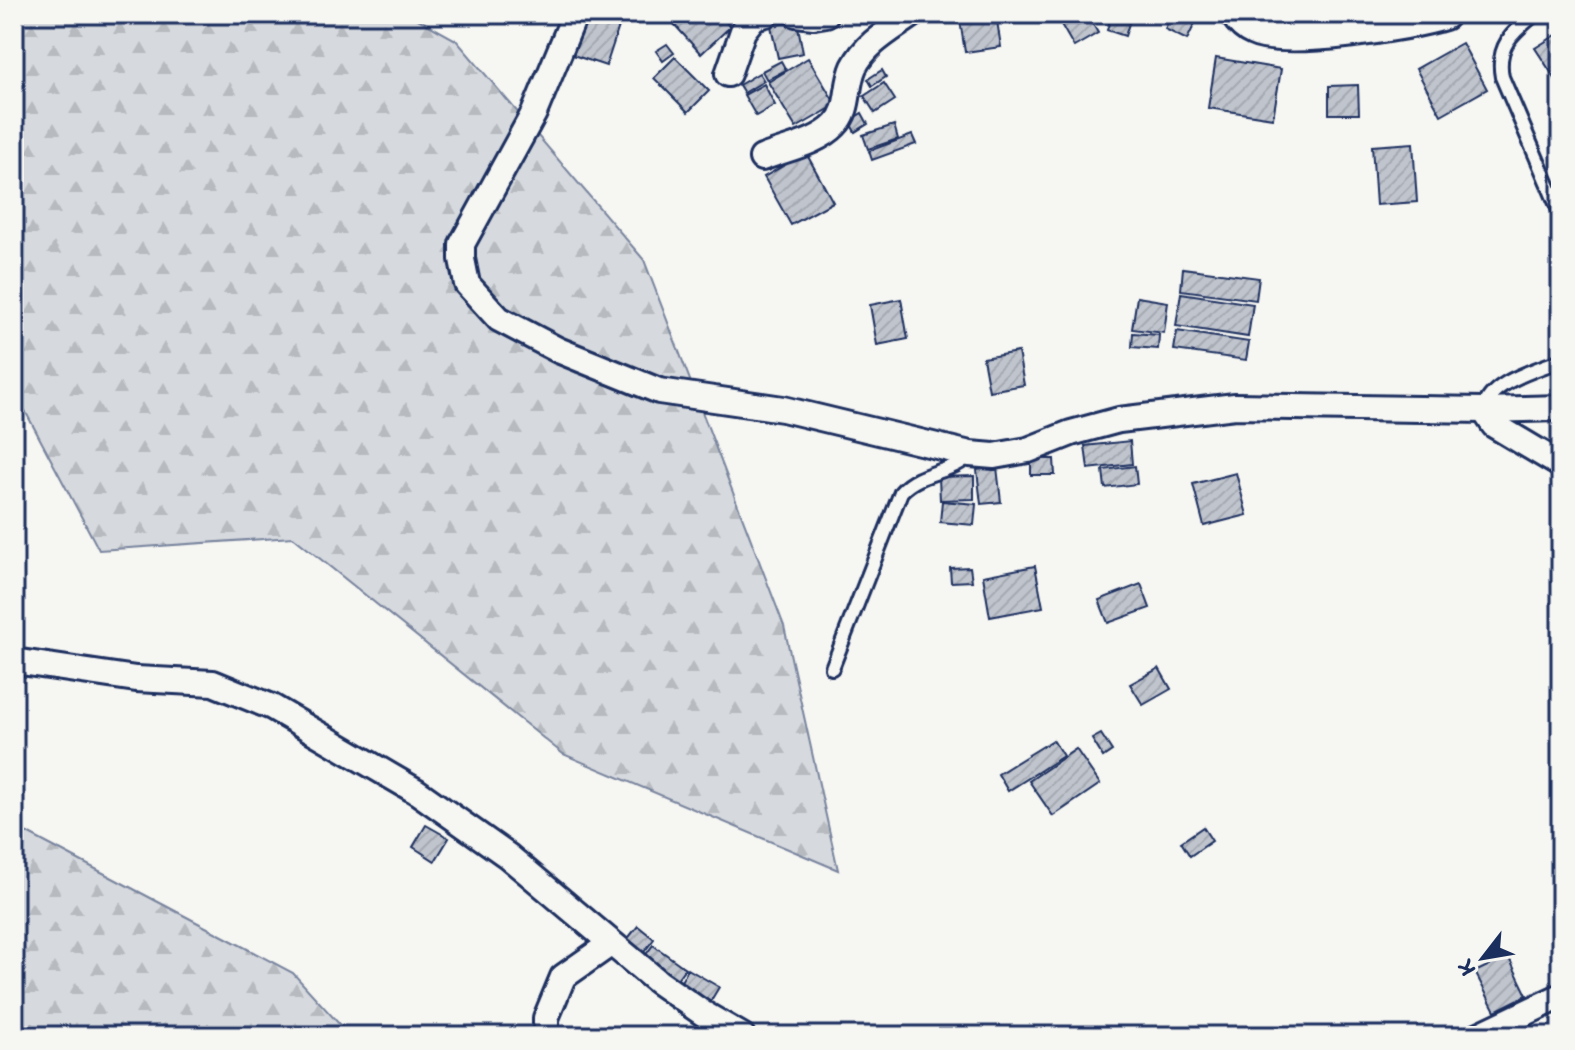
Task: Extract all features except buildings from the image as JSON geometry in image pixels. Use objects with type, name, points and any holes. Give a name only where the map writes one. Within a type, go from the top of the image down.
[{"type":"street","points":[[575,14],[534,113],[462,244],[467,284],[499,319],[558,350],[659,391],[783,409],[970,454],[994,456],[1028,450],[1071,433],[1119,420],[1235,406],[1484,410],[1561,408]]},
{"type":"street","points":[[728,74],[743,31],[754,17],[766,14]]},
{"type":"street","points":[[796,14],[826,14]]},
{"type":"street","points":[[762,158],[825,134],[834,126],[845,114],[853,69],[869,44],[913,14]]},
{"type":"street","points":[[1233,15],[1255,31],[1279,34],[1332,33],[1444,14]]},
{"type":"street","points":[[1484,410],[1494,425],[1561,465]]},
{"type":"street","points":[[14,661],[136,679],[213,683],[272,707],[416,791],[508,856],[610,944],[692,1006],[742,1036]]},
{"type":"street","points":[[546,1036],[546,1018],[563,977],[610,944]]},
{"type":"street","points":[[1477,1036],[1561,996]]},
{"type":"lane","points":[[1535,14],[1505,42],[1500,65],[1502,77],[1561,215]]},
{"type":"lane","points":[[1484,410],[1493,390],[1561,360]]},
{"type":"lane","points":[[832,668],[901,492],[915,479],[958,464],[970,454]]},
{"type":"green space","points":[[14,14],[409,14],[456,40],[644,260],[784,626],[838,870],[563,754],[293,537],[99,550],[14,390]]},
{"type":"green space","points":[[14,826],[293,973],[350,1036],[14,1036]]}]
